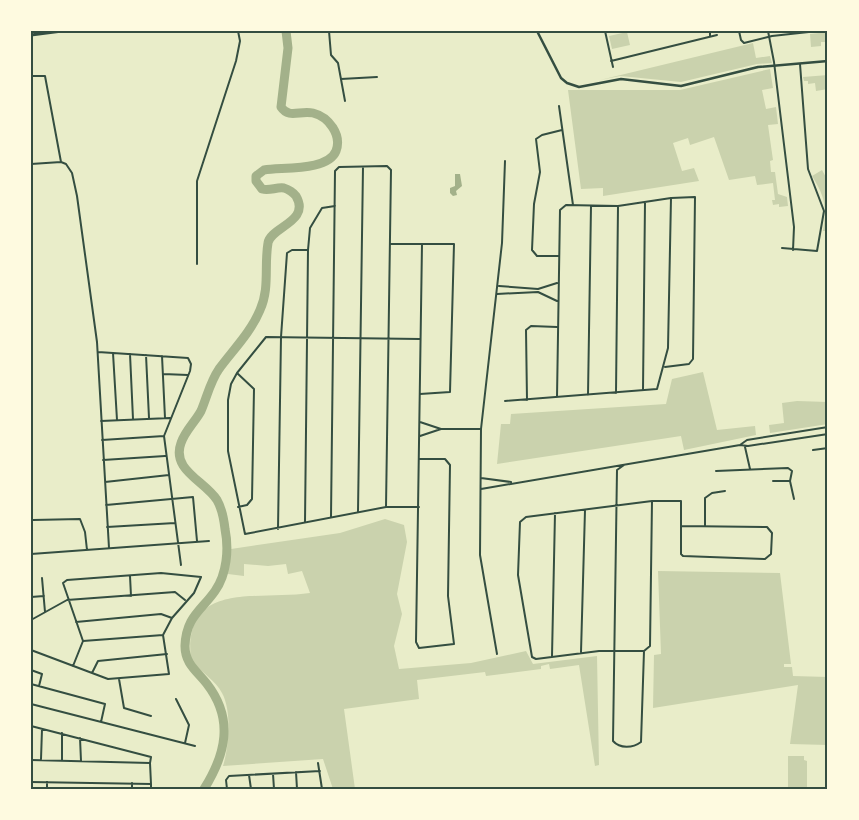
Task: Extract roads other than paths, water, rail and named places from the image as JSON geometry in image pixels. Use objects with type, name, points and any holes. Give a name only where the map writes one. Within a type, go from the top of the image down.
[{"type":"main road","points":[[31,35],[62,31]]},
{"type":"street","points":[[198,264],[197,181],[239,51],[238,31]]},
{"type":"street","points":[[329,31],[331,54],[338,63],[346,101]]},
{"type":"street","points":[[537,31],[560,77],[573,86],[583,87],[617,79],[681,86],[755,68],[828,61]]},
{"type":"street","points":[[606,31],[613,67]]},
{"type":"street","points":[[710,31],[710,36]]},
{"type":"street","points":[[739,31],[742,42],[769,36],[818,31]]},
{"type":"street","points":[[768,31],[794,227],[793,250]]},
{"type":"street","points":[[612,61],[717,35]]},
{"type":"street","points":[[782,248],[817,251],[824,211],[808,169],[800,64]]},
{"type":"street","points":[[31,76],[44,75],[61,162]]},
{"type":"street","points":[[341,79],[377,77]]},
{"type":"street","points":[[559,106],[573,205]]},
{"type":"street","points":[[558,256],[534,254],[534,204],[540,172],[538,136],[562,130]]},
{"type":"street","points":[[31,157],[32,164],[61,162],[70,168],[77,196],[98,352],[109,548]]},
{"type":"street","points":[[497,654],[480,554],[481,429],[498,286],[505,191],[504,161]]},
{"type":"street","points":[[358,512],[363,167]]},
{"type":"street","points":[[331,517],[332,338],[336,168],[390,167],[386,507]]},
{"type":"street","points":[[557,397],[557,283],[560,210],[562,207],[573,205],[618,206],[671,198],[695,197],[693,359],[689,364],[664,367]]},
{"type":"street","points":[[505,401],[588,396],[658,389],[668,348],[671,198]]},
{"type":"street","points":[[643,391],[645,202]]},
{"type":"street","points":[[305,523],[308,250],[310,228],[322,208],[335,206]]},
{"type":"street","points":[[588,396],[591,206]]},
{"type":"street","points":[[616,393],[618,206]]},
{"type":"street","points":[[390,244],[454,244],[450,392],[420,394]]},
{"type":"street","points":[[420,459],[445,459],[449,461],[448,596],[454,644],[419,648],[416,642],[416,581],[420,459],[422,244]]},
{"type":"street","points":[[278,529],[281,337],[287,253],[292,250],[308,250]]},
{"type":"street","points":[[497,294],[548,288],[557,283]]},
{"type":"street","points":[[498,286],[538,292],[557,301]]},
{"type":"street","points":[[527,400],[528,327],[558,327]]},
{"type":"street","points":[[419,507],[386,507],[250,534],[243,532],[228,451],[228,400],[231,384],[237,373],[264,339],[307,337],[421,339]]},
{"type":"street","points":[[98,352],[188,358],[191,364],[189,375],[164,436],[165,456],[181,565]]},
{"type":"street","points":[[113,353],[116,420]]},
{"type":"street","points":[[130,354],[133,420]]},
{"type":"street","points":[[146,355],[150,419]]},
{"type":"street","points":[[162,356],[165,418]]},
{"type":"street","points":[[237,373],[254,389],[252,500],[247,505],[238,507]]},
{"type":"street","points":[[163,374],[189,375]]},
{"type":"street","points":[[101,421],[170,418]]},
{"type":"street","points":[[420,422],[441,429],[481,429]]},
{"type":"street","points":[[740,445],[747,440],[828,428]]},
{"type":"street","points":[[420,436],[441,429]]},
{"type":"street","points":[[783,434],[784,441]]},
{"type":"street","points":[[481,489],[740,445],[745,446],[828,434]]},
{"type":"street","points":[[102,440],[164,436]]},
{"type":"street","points":[[745,446],[750,469]]},
{"type":"street","points":[[813,450],[828,448]]},
{"type":"street","points":[[103,460],[165,456]]},
{"type":"street","points":[[624,465],[617,470],[613,741],[621,747],[628,747],[641,742],[644,651]]},
{"type":"street","points":[[716,471],[788,468],[792,474],[790,481],[794,499]]},
{"type":"street","points":[[105,482],[169,475]]},
{"type":"street","points":[[481,478],[516,482]]},
{"type":"street","points":[[773,481],[790,481]]},
{"type":"street","points":[[705,526],[705,498],[712,493],[725,491]]},
{"type":"street","points":[[106,505],[193,496],[197,541]]},
{"type":"street","points":[[652,501],[650,646],[644,651],[614,650],[552,657],[532,657],[518,575],[522,519],[617,505],[652,501],[681,500],[681,526],[683,556],[769,558],[771,554],[771,529],[767,527],[681,526]]},
{"type":"street","points":[[582,653],[585,510]]},
{"type":"street","points":[[552,657],[555,513]]},
{"type":"street","points":[[33,520],[80,520],[85,532],[87,550]]},
{"type":"street","points":[[108,527],[175,523]]},
{"type":"street","points":[[31,554],[209,540]]},
{"type":"street","points":[[31,650],[73,666],[108,679],[169,674],[164,635],[172,618],[185,600],[194,593],[201,577],[161,573],[67,580],[63,583],[67,600],[82,641],[73,666]]},
{"type":"street","points":[[130,575],[131,596]]},
{"type":"street","points":[[42,578],[45,612]]},
{"type":"street","points":[[31,620],[67,600],[175,592],[185,600]]},
{"type":"street","points":[[31,597],[44,596]]},
{"type":"street","points":[[76,622],[162,614],[172,618]]},
{"type":"street","points":[[82,641],[164,635]]},
{"type":"street","points":[[92,673],[98,661],[167,654]]},
{"type":"street","points":[[31,670],[42,674],[39,686]]},
{"type":"street","points":[[119,679],[124,708],[151,716]]},
{"type":"street","points":[[31,684],[105,704],[101,722]]},
{"type":"street","points":[[176,699],[189,725],[185,744]]},
{"type":"street","points":[[31,704],[196,746]]},
{"type":"street","points":[[31,726],[151,756],[151,789]]},
{"type":"street","points":[[41,760],[42,729]]},
{"type":"street","points":[[62,733],[62,761]]},
{"type":"street","points":[[80,738],[81,760]]},
{"type":"street","points":[[31,760],[150,763]]},
{"type":"street","points":[[318,763],[322,789]]},
{"type":"street","points":[[227,789],[226,780],[229,776],[320,771]]},
{"type":"street","points":[[296,772],[297,789]]},
{"type":"street","points":[[273,774],[274,789]]},
{"type":"street","points":[[250,775],[251,789]]},
{"type":"street","points":[[31,782],[151,784]]},
{"type":"street","points":[[47,782],[47,789]]},
{"type":"street","points":[[113,783],[113,789]]},
{"type":"street","points":[[132,783],[132,789]]},
{"type":"waterway","points":[[204,789],[212,776],[222,750],[224,723],[216,697],[189,663],[185,646],[191,621],[215,591],[222,577],[227,545],[224,522],[217,500],[185,468],[179,452],[185,434],[201,411],[216,374],[247,333],[260,310],[265,293],[267,252],[270,237],[294,218],[298,212],[299,205],[294,194],[284,188],[262,189],[256,181],[256,176],[264,170],[304,167],[324,162],[336,151],[337,145],[336,133],[324,118],[308,112],[288,113],[281,107],[288,48],[286,31]]}]
